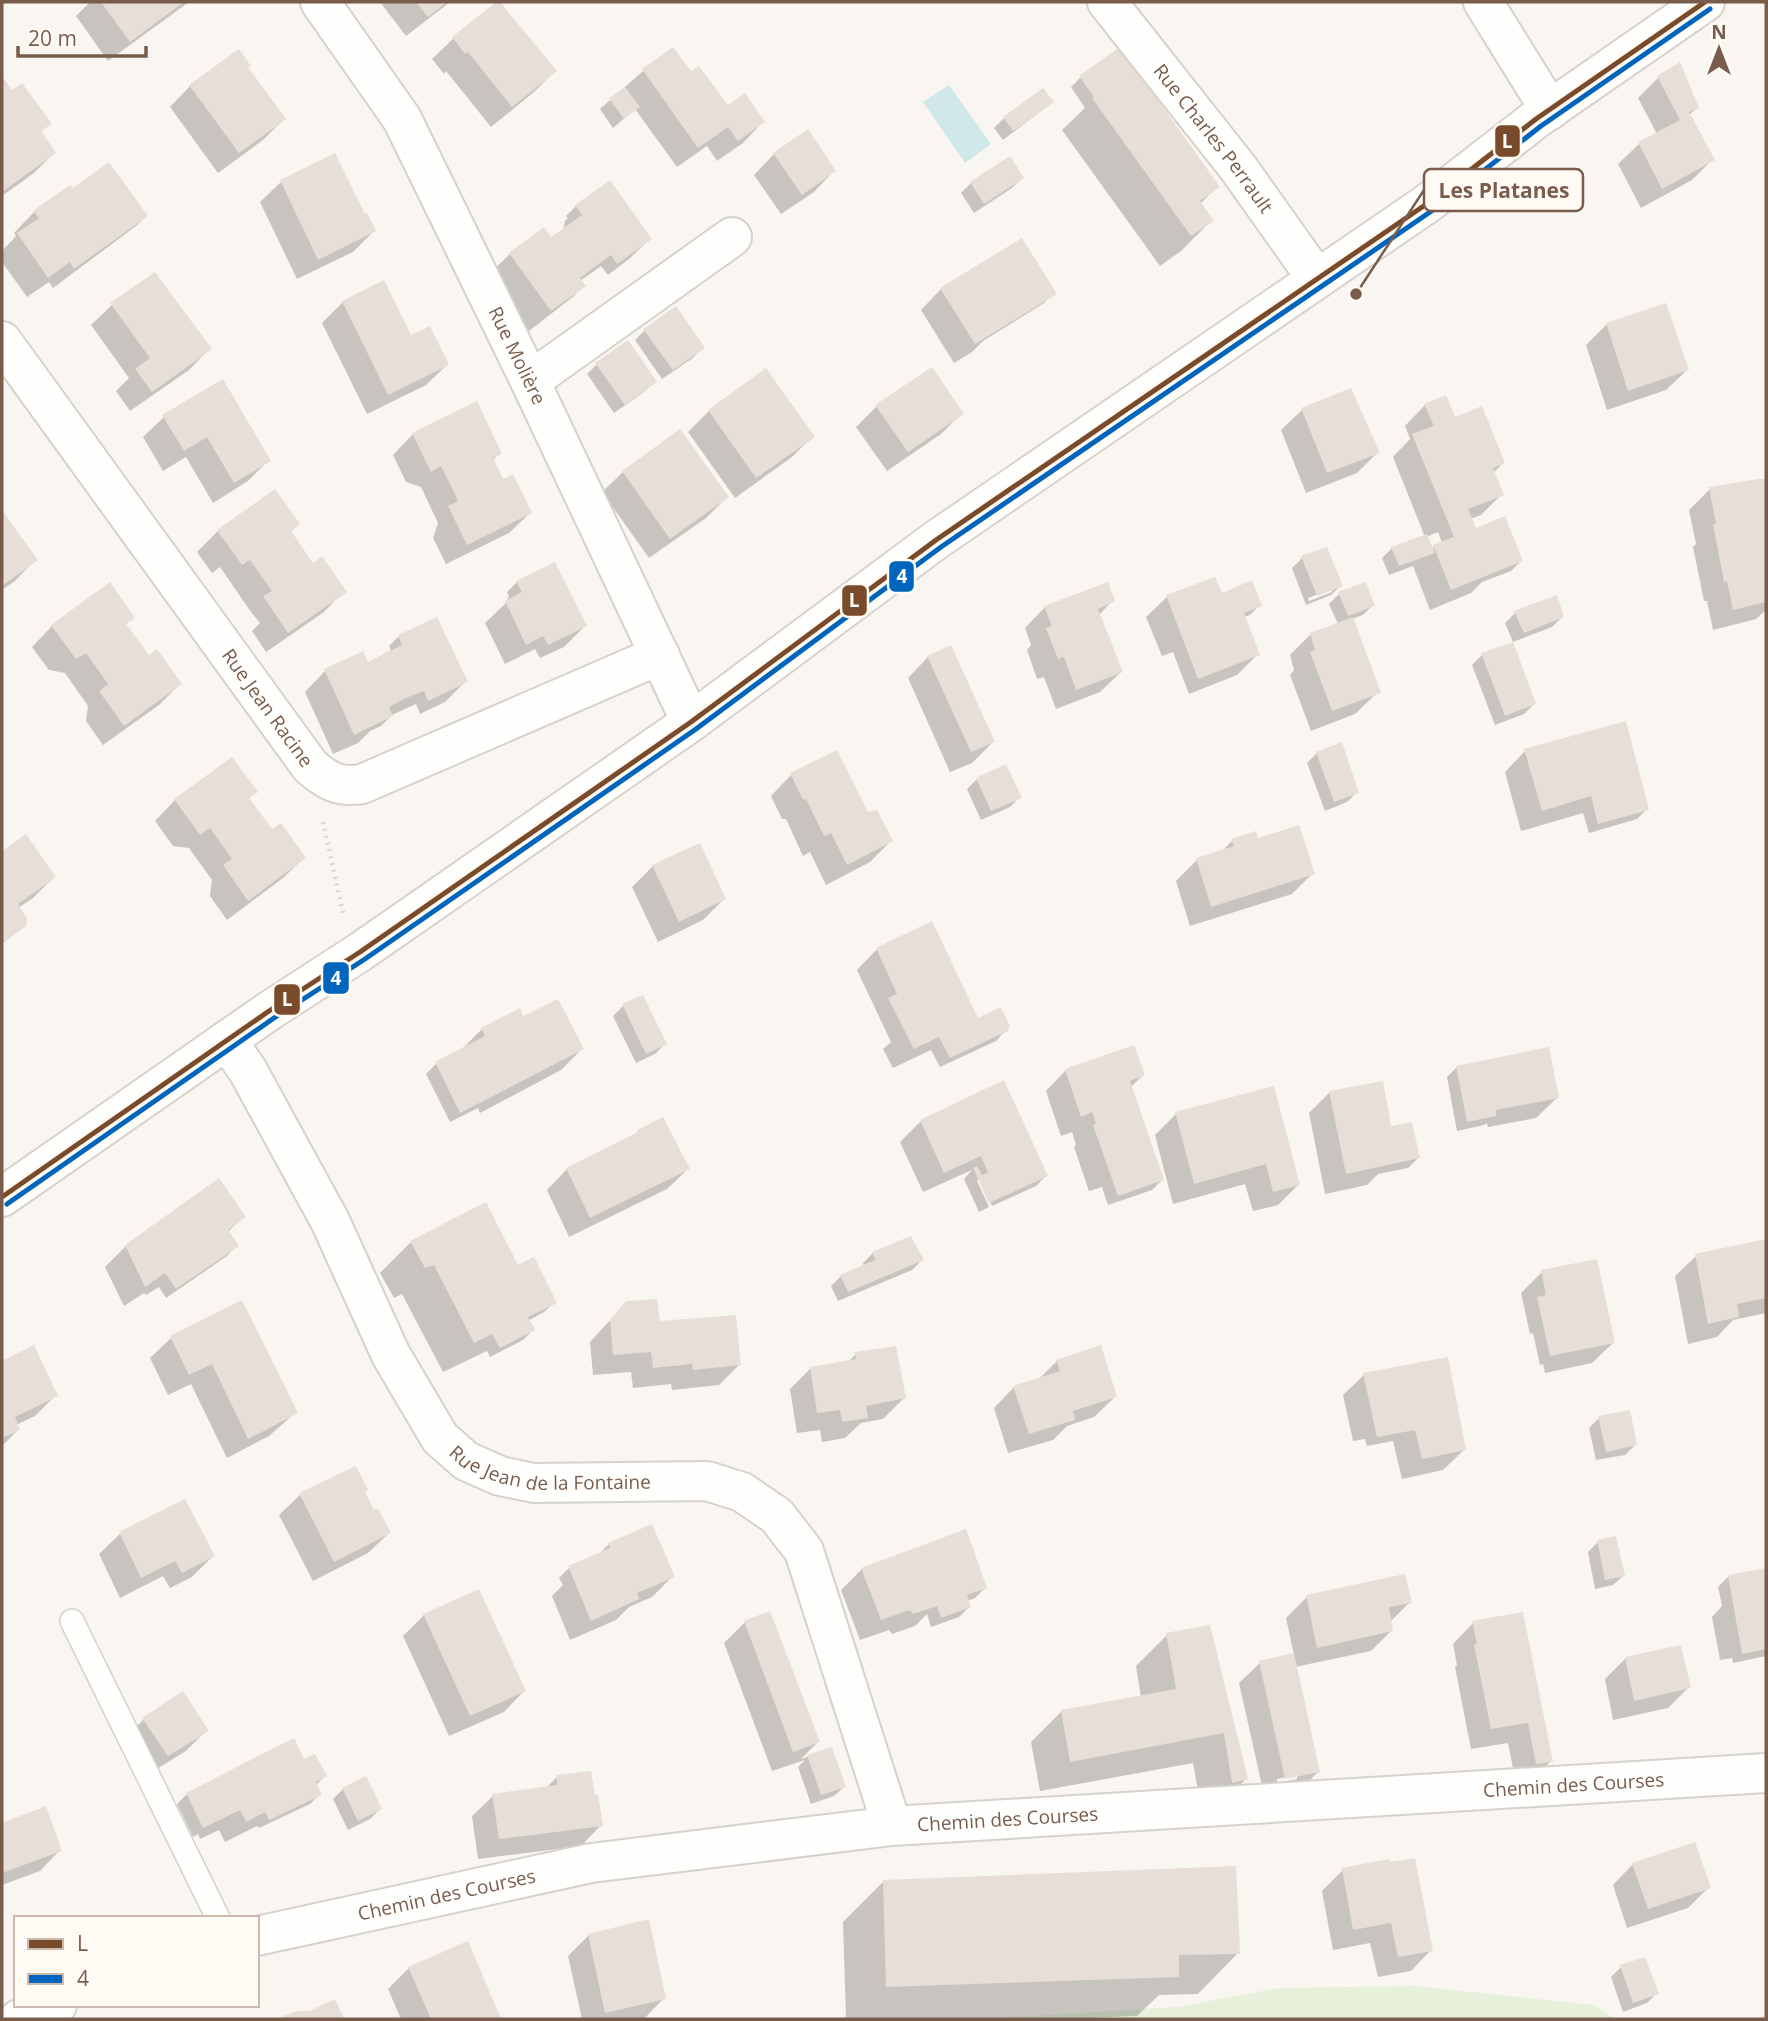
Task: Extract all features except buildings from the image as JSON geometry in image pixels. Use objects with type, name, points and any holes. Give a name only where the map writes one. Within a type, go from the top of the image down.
[{"type":"street","name":"Rue Molière","points":[[320,2],[402,119],[530,381],[691,722]]},
{"type":"street","name":"Rue Charles Perrault","points":[[1107,2],[1239,169],[1317,279]]},
{"type":"street","points":[[1483,2],[1550,110]]},
{"type":"street","points":[[2,1197],[691,722],[936,540],[1428,203],[1550,110],[1705,2]]},
{"type":"street","points":[[530,381],[732,237]]},
{"type":"street","name":"Rue Jean Racine","points":[[2,341],[310,766],[326,780],[349,786],[362,784],[660,655]]},
{"type":"street","name":"Rue Jean de la Fontaine","points":[[227,1040],[248,1071],[330,1222],[391,1354],[440,1438],[466,1461],[500,1476],[534,1483],[707,1480],[742,1492],[777,1516],[804,1551],[892,1826]]},
{"type":"street","name":"Chemin des Courses","points":[[259,1936],[590,1863],[892,1826],[1766,1773]]},
{"type":"street","points":[[19,2019],[52,2007]]},
{"type":"lane","points":[[72,1621],[217,1916]]},
{"type":"path","points":[[326,780],[321,812],[323,826],[346,926],[360,952]]},
{"type":"green space","points":[[1415,1986],[1593,2005],[1615,2019],[985,2019],[1178,2007],[1279,1988]]},
{"type":"water","points":[[949,85],[991,144],[965,163],[923,102]]},
{"type":"transit line","name":"L","points":[[2,1197],[691,722],[936,540],[1428,203],[1536,119],[1705,2]]},
{"type":"transit line","name":"4","points":[[7,1204],[696,729],[941,547],[1433,210],[1541,126],[1710,9]]},
{"type":"place","name":"Les Platanes","points":[[1356,294]]}]
